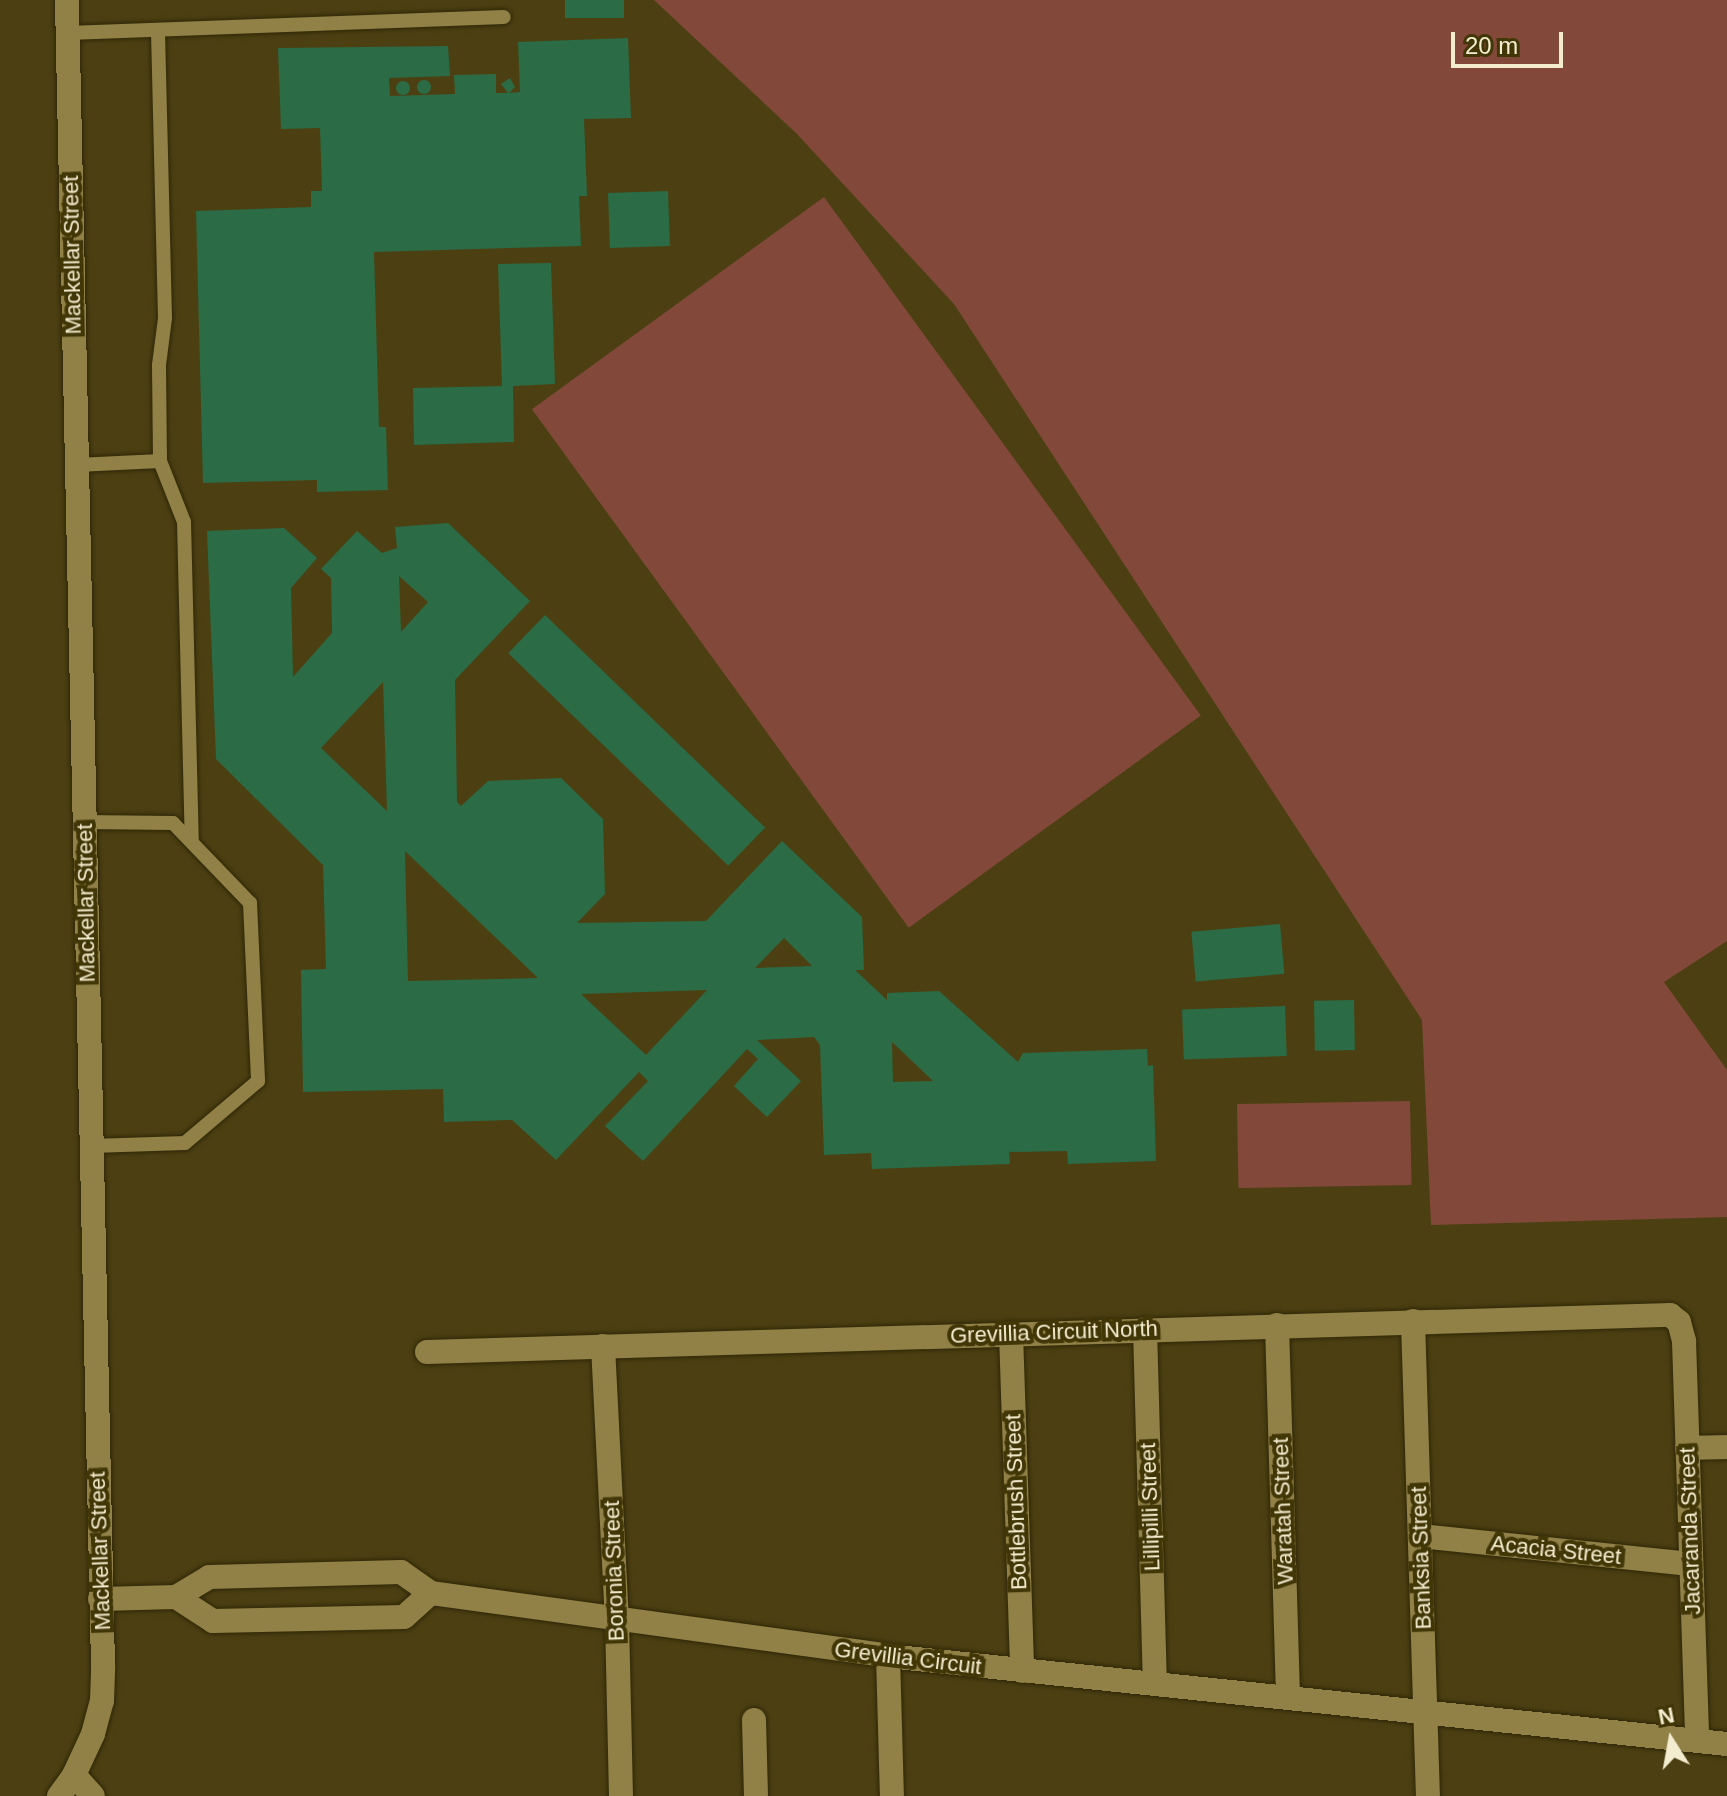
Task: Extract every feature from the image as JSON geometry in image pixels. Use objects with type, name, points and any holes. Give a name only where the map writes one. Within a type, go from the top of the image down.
[{"type":"street","name":"Mackellar Street","points":[[59,1796],[74,1775],[93,1734],[102,1701],[67,0]]},
{"type":"street","name":"Grevillia Circuit North","points":[[427,1352],[1652,1313],[1670,1315],[1679,1322]]},
{"type":"street","name":"Banksia Street","points":[[1413,1321],[1428,1796]]},
{"type":"street","name":"Jacaranda Street","points":[[1679,1322],[1684,1341],[1697,1741]]},
{"type":"street","name":"Waratah Street","points":[[1277,1325],[1288,1697]]},
{"type":"street","name":"Lillipilli Street","points":[[1145,1329],[1155,1684]]},
{"type":"street","name":"Bottlebrush Street","points":[[1011,1333],[1022,1671]]},
{"type":"street","name":"Boronia Street","points":[[603,1346],[617,1620],[621,1796]]},
{"type":"street","points":[[1687,1448],[1727,1447]]},
{"type":"street","name":"Acacia Street","points":[[1420,1536],[1691,1564]]},
{"type":"street","name":"Grevillia Circuit","points":[[100,1599],[176,1597],[209,1577],[401,1572],[431,1593],[888,1656],[1727,1744]]},
{"type":"street","points":[[176,1597],[213,1621],[404,1617],[431,1593]]},
{"type":"street","points":[[888,1656],[892,1796]]},
{"type":"street","points":[[754,1720],[756,1796]]},
{"type":"street","points":[[74,1775],[93,1796]]},
{"type":"lane","points":[[68,33],[504,17]]},
{"type":"lane","points":[[158,30],[165,318],[159,365],[160,461],[184,522],[192,842]]},
{"type":"lane","points":[[77,465],[160,461]]},
{"type":"lane","points":[[84,822],[173,823],[250,903],[258,1081],[185,1143],[91,1146]]},
{"type":"shaded area","points":[[654,0],[1727,0],[1727,941],[1664,982],[1727,1070],[1727,1217],[1431,1225],[1422,1020],[954,304],[797,134]]},
{"type":"shaded area","points":[[824,197],[1201,716],[909,928],[532,409]]},
{"type":"shaded area","points":[[1410,1101],[1411,1185],[1238,1188],[1237,1104]]},
{"type":"building","points":[[565,0],[624,0],[624,18],[565,18]]},
{"type":"building","points":[[628,38],[631,118],[584,119],[587,196],[579,196],[581,246],[374,252],[379,427],[386,427],[388,490],[317,492],[317,480],[203,483],[196,211],[311,207],[311,191],[322,191],[320,128],[281,129],[278,48],[448,46],[450,76],[389,78],[390,96],[455,94],[454,75],[496,74],[496,93],[508,93],[501,84],[510,78],[515,87],[509,93],[520,92],[518,42]]},
{"type":"building","points":[[424,80],[431,87],[424,94],[417,87]]},
{"type":"building","points":[[403,81],[410,88],[403,95],[396,88]]},
{"type":"building","points":[[668,191],[670,246],[610,248],[608,193]]},
{"type":"building","points":[[551,263],[555,384],[513,386],[514,442],[414,445],[413,388],[502,386],[498,264]]},
{"type":"building","points":[[448,523],[530,601],[455,680],[457,802],[461,806],[488,781],[561,778],[603,819],[605,894],[577,923],[706,921],[782,841],[862,917],[864,970],[855,970],[887,1000],[887,993],[939,991],[1018,1062],[1023,1053],[1147,1049],[1148,1066],[1153,1065],[1156,1161],[1068,1164],[1067,1151],[1009,1152],[1010,1164],[872,1169],[871,1153],[824,1155],[820,1045],[814,1037],[757,1040],[801,1081],[767,1117],[734,1086],[758,1059],[747,1049],[643,1161],[605,1126],[648,1081],[639,1072],[556,1160],[512,1120],[444,1122],[443,1089],[303,1092],[301,970],[326,969],[323,865],[216,759],[207,531],[284,528],[317,558],[291,588],[293,677],[332,633],[331,578],[321,569],[357,531],[382,553],[397,548],[395,527]],"holes":[[[399,576],[428,602],[401,632]],[[383,682],[387,811],[321,748]],[[405,851],[538,978],[408,981]],[[784,938],[812,966],[755,968]],[[707,990],[646,1055],[581,994]],[[892,1042],[933,1081],[893,1082]]]},
{"type":"building","points":[[545,615],[765,828],[728,866],[508,653]]},
{"type":"building","points":[[1280,924],[1284,974],[1196,982],[1191,932]]},
{"type":"building","points":[[1354,1000],[1355,1050],[1315,1051],[1314,1001]]},
{"type":"building","points":[[1285,1006],[1287,1056],[1184,1060],[1182,1010]]}]
